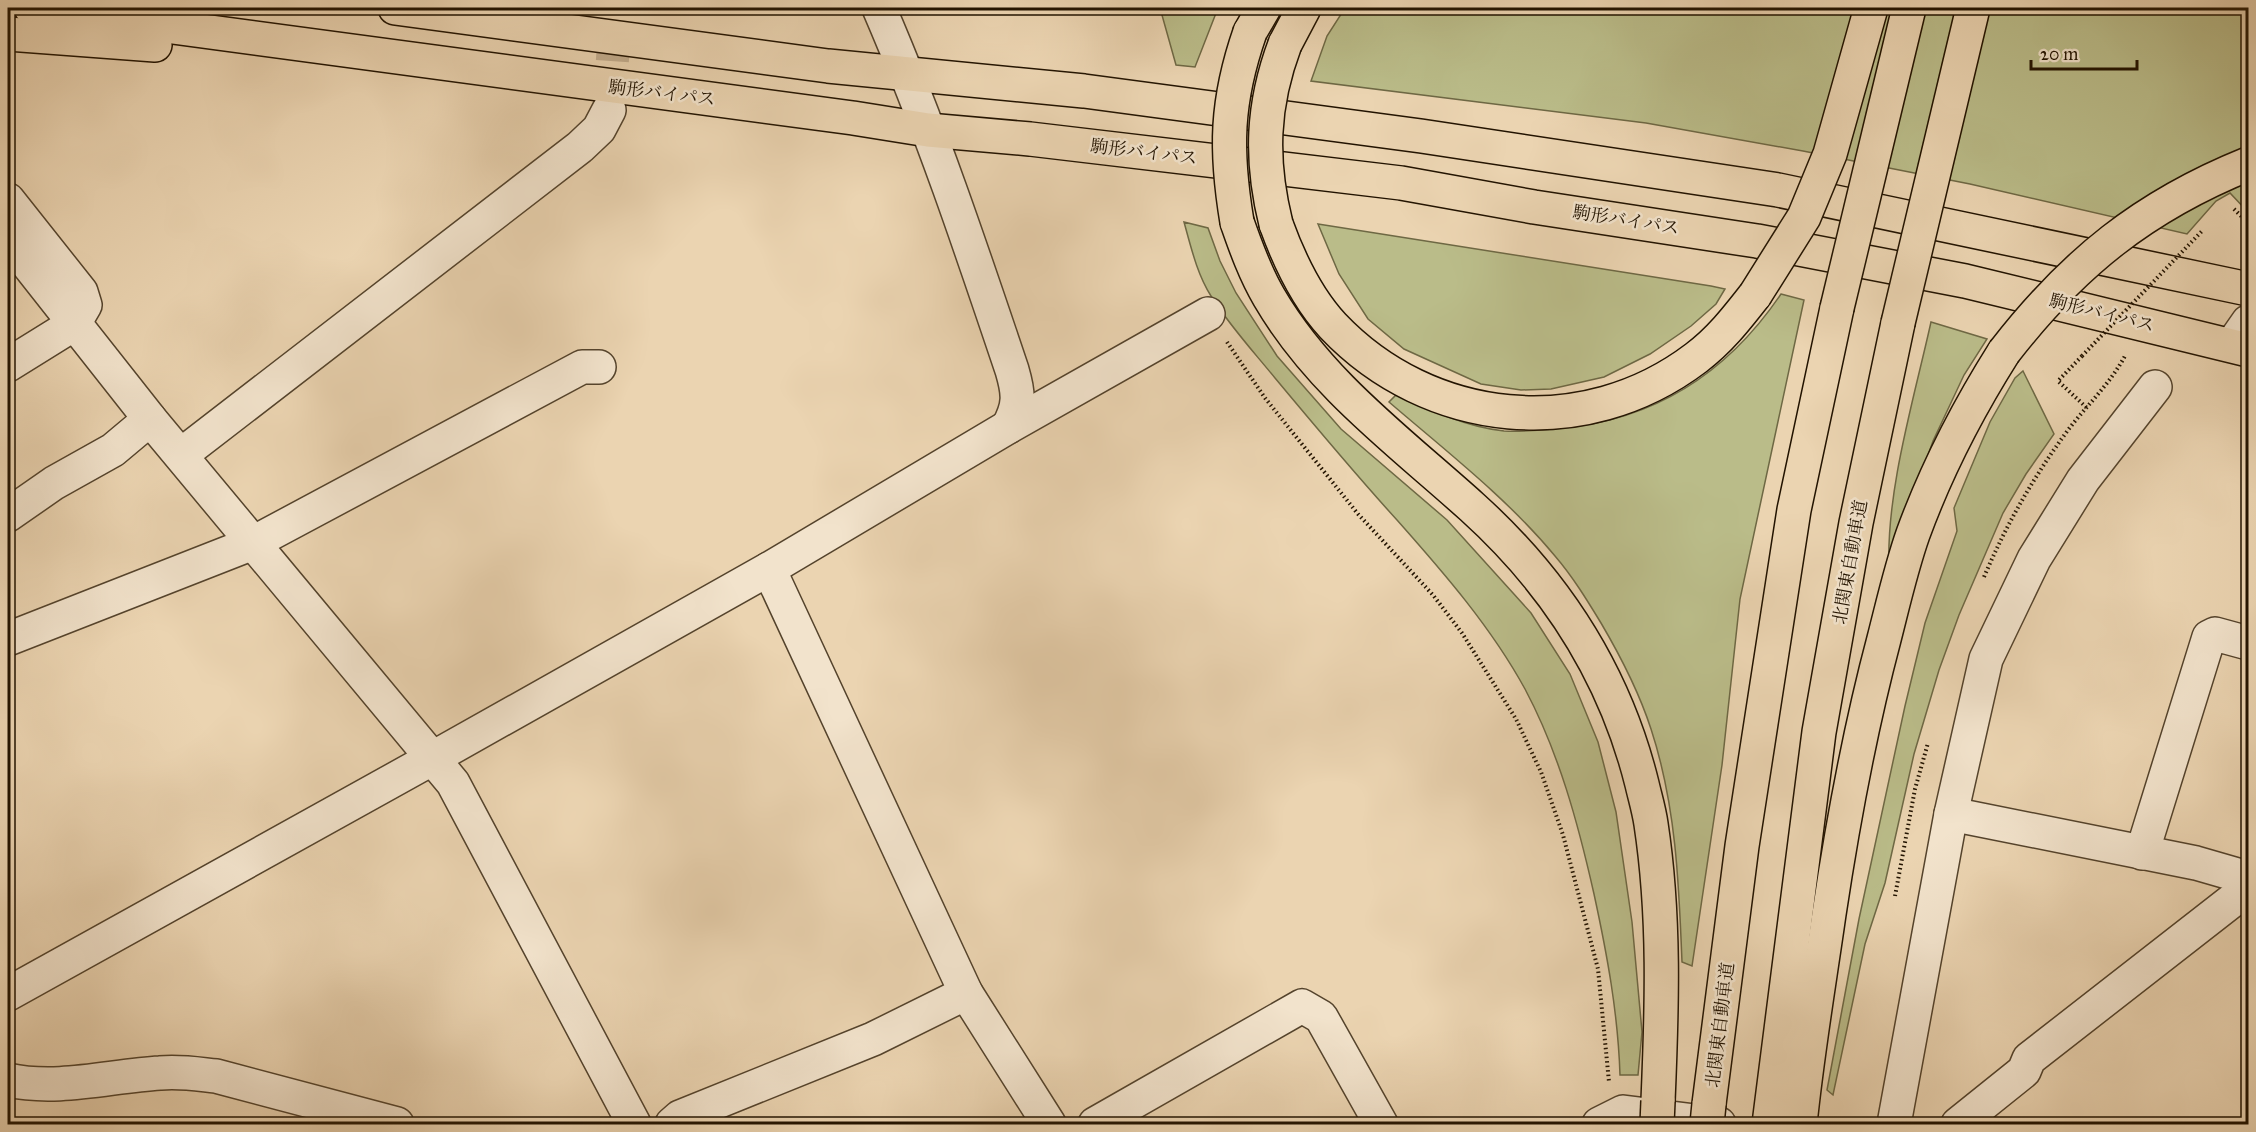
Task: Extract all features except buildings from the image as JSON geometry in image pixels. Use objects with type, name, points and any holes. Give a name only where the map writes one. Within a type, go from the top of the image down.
[{"type":"main road","name":"駒形バイパス","points":[[31,8],[842,116],[928,130],[1030,139],[1401,183],[1534,207],[1757,241],[1965,281],[2243,339]]},
{"type":"main road","points":[[394,8],[828,66],[1084,91],[1421,135],[1778,190],[2248,290]]},
{"type":"main road","points":[[1304,8],[1285,44],[1275,72],[1268,100],[1266,129],[1267,190],[1288,257],[1305,288],[1331,324],[1362,354],[1404,381],[1444,398],[1483,409],[1528,414],[1575,411],[1622,399],[1662,380],[1696,358],[1727,330],[1755,295],[1804,217],[1830,154],[1871,8]]},
{"type":"main road","name":"北関東自動車道","points":[[1712,1118],[1742,846],[1794,510],[1837,308],[1910,8]]},
{"type":"main road","name":"北関東自動車道","points":[[1785,1119],[1819,732],[1856,523],[1898,323],[1973,8]]},
{"type":"main road","points":[[1257,20],[1233,91],[1228,154],[1237,222],[1252,264],[1269,297],[1287,326],[1355,404],[1473,508],[1522,555],[1560,604],[1590,653],[1616,703],[1635,757],[1651,821],[1660,900],[1663,988],[1658,1113]]},
{"type":"main road","points":[[8,34],[179,47],[300,45]]},
{"type":"main road","points":[[1785,1119],[1812,1029],[1844,818],[1873,680],[1895,595],[1914,534],[1939,474],[1977,394],[2004,352],[2034,314],[2068,278],[2106,245],[2151,212],[2195,188],[2248,164]]},
{"type":"street","points":[[879,8],[907,73],[959,213],[1018,393],[1016,412],[1008,427]]},
{"type":"street","points":[[181,455],[580,147],[600,129],[609,110]]},
{"type":"street","points":[[8,200],[81,292],[85,305],[74,324],[8,365]]},
{"type":"street","points":[[8,239],[150,419],[453,783],[634,1125]]},
{"type":"street","points":[[8,994],[769,568],[1008,427],[1208,314]]},
{"type":"street","points":[[8,639],[253,543],[582,367],[599,367]]},
{"type":"street","points":[[1894,1125],[1951,814],[1986,659],[2034,559],[2083,480],[2155,387]]},
{"type":"street","points":[[8,515],[54,483],[113,450],[150,419]]},
{"type":"street","points":[[769,568],[966,993],[1048,1125]]},
{"type":"street","points":[[2142,853],[2209,637],[2215,634],[2248,643]]},
{"type":"street","points":[[1951,814],[2196,863],[2248,878],[2238,896],[2029,1059],[2024,1071],[1958,1125]]},
{"type":"street","points":[[672,1125],[680,1117],[873,1039],[966,993]]},
{"type":"street","points":[[1095,1125],[1302,1006],[1320,1017],[1381,1125]]},
{"type":"street","points":[[8,1080],[26,1084],[73,1083],[134,1075],[186,1072],[216,1076],[398,1125]]},
{"type":"street","points":[[1599,1125],[1623,1112],[1712,1118]]},
{"type":"path","points":[[2087,408],[2058,381],[2203,230]]},
{"type":"path","points":[[1208,314],[1265,398],[1358,514],[1445,610],[1516,719],[1540,772],[1563,835],[1598,969],[1609,1087]]},
{"type":"green space","points":[[1160,8],[1218,8],[1195,67],[1176,65]]},
{"type":"green space","points":[[1345,8],[2248,8],[2248,212],[2230,193],[2216,201],[2187,234],[1970,184],[1646,123],[1311,81],[1327,36]]},
{"type":"green space","points":[[1184,222],[1208,228],[1220,261],[1236,293],[1277,356],[1341,429],[1447,520],[1531,613],[1570,674],[1598,742],[1616,812],[1632,922],[1642,1032],[1638,1075],[1620,1075],[1611,984],[1588,867],[1558,763],[1525,689],[1512,666],[1466,601],[1320,432],[1226,317],[1202,279]]},
{"type":"green space","points":[[1318,224],[1725,289],[1716,304],[1691,326],[1650,354],[1604,377],[1551,389],[1521,390],[1481,384],[1404,349],[1368,319],[1339,274]]},
{"type":"green space","points":[[1781,294],[1804,300],[1740,599],[1722,765],[1692,966],[1682,962],[1675,845],[1666,786],[1651,729],[1616,649],[1574,580],[1517,514],[1389,402],[1397,394],[1462,422],[1504,431],[1563,428],[1597,423],[1659,402],[1687,387],[1738,347]]},
{"type":"green space","points":[[1931,322],[1987,339],[1964,375],[1933,441],[1889,568],[1889,538],[1896,477]]},
{"type":"green space","points":[[2023,371],[2054,434],[2026,474],[2003,513],[1959,615],[1939,670],[1914,754],[1885,883],[1865,944],[1833,1095],[1827,1090],[1859,919],[1925,623],[1957,531],[1954,508],[1990,422],[2015,378]]},
{"type":"tunnel","points":[[609,110],[616,8]]}]
